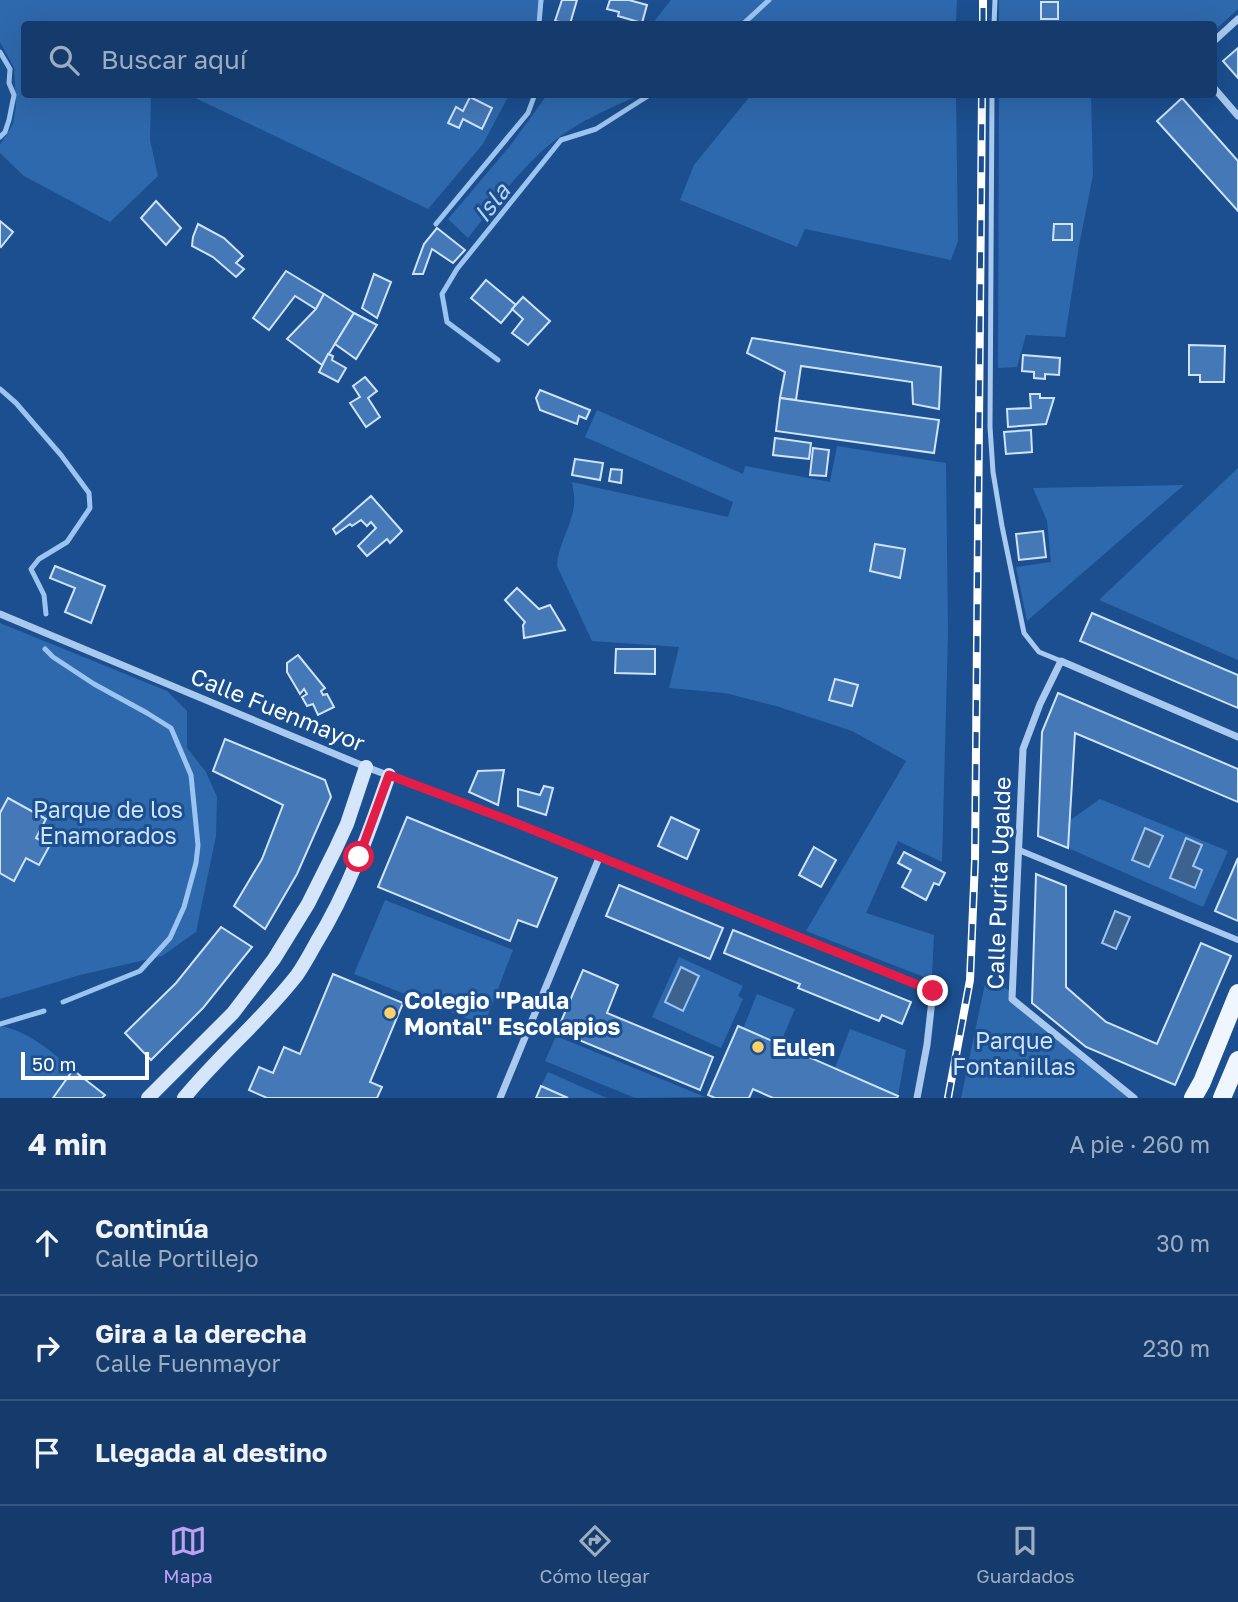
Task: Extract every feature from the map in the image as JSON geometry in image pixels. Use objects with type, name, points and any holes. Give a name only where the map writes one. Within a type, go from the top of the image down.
[{"type":"main road","points":[[148,1098],[233,1013],[274,960],[308,904],[335,850],[347,824],[366,767]]},
{"type":"main road","points":[[184,1098],[298,974],[332,916],[359,857],[389,775]]},
{"type":"main road","points":[[1193,1098],[1238,993]]},
{"type":"main road","points":[[1222,1098],[1238,1060]]},
{"type":"street","points":[[1217,37],[1238,19]]},
{"type":"street","points":[[1217,92],[1238,116]]},
{"type":"street","name":"Calle Fuenmayor","points":[[0,614],[366,767],[508,820],[933,991],[917,1098]]},
{"type":"street","points":[[1060,660],[1238,737]]},
{"type":"street","name":"Calle Purita Ugalde","points":[[1060,660],[1023,749],[1012,999],[1134,1098]]},
{"type":"street","points":[[1019,850],[1238,940]]},
{"type":"street","points":[[500,1098],[599,858]]},
{"type":"lane","points":[[994,21],[995,0]]},
{"type":"lane","points":[[992,98],[990,427],[993,472],[1024,633],[1039,652],[1060,660]]},
{"type":"green space","points":[[0,0],[544,0],[537,21],[21,21],[21,98],[151,98],[150,140],[158,176],[110,222],[24,176],[0,153],[0,145],[13,124],[16,106],[14,68],[0,42]]},
{"type":"green space","points":[[671,0],[957,0],[956,21],[654,21]]},
{"type":"green space","points":[[999,0],[1238,0],[1238,9],[1217,28],[1217,21],[999,21]]},
{"type":"green space","points":[[195,98],[507,98],[483,144],[428,209]]},
{"type":"green space","points":[[545,98],[632,98],[584,121],[554,141],[519,175],[468,238],[448,219],[510,146]]},
{"type":"green space","points":[[749,98],[956,98],[958,241],[951,260],[805,229],[797,247],[680,200],[694,165]]},
{"type":"green space","points":[[999,98],[1091,98],[1093,175],[1065,337],[1026,335],[1017,367],[998,368]]},
{"type":"green space","points":[[597,410],[743,474],[745,466],[830,482],[837,446],[946,463],[948,634],[942,862],[898,841],[866,913],[934,935],[932,975],[924,977],[806,931],[906,761],[852,731],[776,706],[725,693],[669,688],[679,647],[592,641],[557,566],[573,513],[572,482],[728,517],[733,502],[585,437]]},
{"type":"green space","points":[[1238,468],[1238,660],[1099,600]]},
{"type":"green space","points":[[1184,485],[1027,621],[1016,567],[1051,562],[1047,521],[1033,488]]},
{"type":"green space","name":"Parque de los Enamorados","points":[[0,623],[167,691],[187,711],[187,748],[206,772],[217,797],[216,836],[196,932],[162,956],[80,975],[0,999]]},
{"type":"green space","points":[[1100,799],[1228,851],[1203,907],[1068,848],[1069,821]]},
{"type":"green space","points":[[385,900],[513,950],[484,1025],[354,974]]},
{"type":"green space","points":[[679,957],[743,986],[738,996],[743,999],[721,1048],[652,1017]]},
{"type":"green space","name":"Parque Fontanillas","points":[[986,979],[1007,989],[1130,1098],[961,1098]]},
{"type":"green space","points":[[757,994],[795,1009],[780,1044],[743,1029]]},
{"type":"green space","points":[[0,1026],[30,1037],[73,1070],[53,1098],[0,1098]]},
{"type":"green space","points":[[850,1029],[906,1050],[898,1096],[835,1068]]},
{"type":"green space","points":[[556,1036],[705,1097],[635,1098],[545,1061]]},
{"type":"green space","points":[[548,1072],[607,1098],[568,1098],[541,1086]]},
{"type":"shaded area","points":[[1145,828],[1163,836],[1149,867],[1132,860]]},
{"type":"shaded area","points":[[1186,838],[1202,845],[1193,866],[1202,870],[1195,888],[1170,878]]},
{"type":"shaded area","points":[[1115,911],[1130,917],[1116,949],[1102,943]]},
{"type":"shaded area","points":[[681,967],[699,976],[683,1011],[665,1002]]},
{"type":"building","points":[[562,0],[577,0],[571,21],[555,21]]},
{"type":"building","points":[[610,0],[629,0],[647,5],[643,21],[618,16],[619,12],[607,9]]},
{"type":"building","points":[[1041,2],[1058,2],[1058,19],[1041,19]]},
{"type":"building","points":[[1238,48],[1238,78],[1223,61]]},
{"type":"building","points":[[470,98],[492,108],[482,129],[463,119],[459,128],[448,123],[456,107],[463,111]]},
{"type":"building","points":[[1182,98],[1238,161],[1238,211],[1157,121]]},
{"type":"building","points":[[156,201],[181,228],[166,245],[141,218]]},
{"type":"building","points":[[0,221],[13,232],[1,247],[0,246]]},
{"type":"building","points":[[198,224],[224,238],[243,256],[236,263],[244,269],[236,277],[213,257],[192,246]]},
{"type":"building","points":[[1054,224],[1072,224],[1072,240],[1053,240]]},
{"type":"building","points":[[437,228],[465,250],[453,263],[432,249],[423,274],[413,274],[424,244]]},
{"type":"building","points":[[286,271],[324,294],[316,309],[295,296],[269,330],[253,318]]},
{"type":"building","points":[[374,274],[391,282],[377,318],[362,308]]},
{"type":"building","points":[[486,280],[516,305],[501,323],[471,298]]},
{"type":"building","points":[[324,294],[354,313],[322,365],[287,339],[316,309]]},
{"type":"building","points":[[523,297],[550,321],[528,345],[512,333],[523,319],[512,309]]},
{"type":"building","points":[[354,313],[377,325],[356,359],[335,344]]},
{"type":"building","points":[[752,338],[941,367],[939,409],[913,404],[912,382],[801,366],[796,400],[780,398],[785,372],[747,353]]},
{"type":"building","points":[[1189,345],[1225,346],[1224,382],[1200,382],[1200,375],[1189,375]]},
{"type":"building","points":[[328,354],[333,356],[332,360],[346,368],[338,382],[319,372]]},
{"type":"building","points":[[1023,355],[1060,358],[1059,375],[1045,374],[1045,379],[1034,378],[1034,372],[1022,371]]},
{"type":"building","points":[[365,377],[377,391],[368,398],[380,417],[366,427],[350,403],[360,397],[353,386]]},
{"type":"building","points":[[540,390],[590,410],[586,419],[579,416],[577,424],[540,410],[536,398]]},
{"type":"building","points":[[1030,394],[1040,394],[1040,398],[1054,398],[1046,424],[1008,427],[1007,409],[1031,408]]},
{"type":"building","points":[[780,398],[939,420],[934,453],[776,431]]},
{"type":"building","points":[[1031,430],[1032,452],[1006,454],[1004,432]]},
{"type":"building","points":[[775,438],[811,443],[809,459],[773,455]]},
{"type":"building","points":[[813,448],[829,450],[826,476],[810,475]]},
{"type":"building","points":[[575,459],[603,463],[600,480],[572,475]]},
{"type":"building","points":[[611,469],[622,470],[621,483],[609,481]]},
{"type":"building","points":[[371,496],[402,531],[390,543],[387,539],[367,556],[358,546],[376,528],[371,522],[367,526],[361,520],[336,534],[333,529]]},
{"type":"building","points":[[1043,531],[1046,557],[1019,560],[1016,534]]},
{"type":"building","points":[[875,544],[905,549],[900,578],[870,571]]},
{"type":"building","points":[[55,566],[105,586],[91,623],[65,612],[75,588],[50,578]]},
{"type":"building","points":[[517,588],[539,609],[550,605],[565,630],[524,638],[525,622],[505,600]]},
{"type":"building","points":[[1092,613],[1238,675],[1238,708],[1080,641]]},
{"type":"building","points":[[616,649],[655,649],[655,674],[615,673]]},
{"type":"building","points":[[298,655],[325,688],[321,691],[323,695],[327,694],[334,707],[318,715],[313,704],[307,706],[302,697],[307,694],[304,689],[300,694],[287,672],[287,663]]},
{"type":"building","points":[[835,679],[858,685],[852,706],[829,700]]},
{"type":"building","points":[[1058,693],[1238,769],[1238,802],[1075,733],[1068,848],[1038,836],[1042,732]]},
{"type":"building","points":[[225,739],[325,780],[331,797],[297,874],[265,929],[234,906],[262,859],[283,805],[213,771]]},
{"type":"building","points":[[504,770],[498,805],[469,792],[478,771]]},
{"type":"building","points":[[544,786],[553,788],[546,815],[518,806],[518,789],[540,795]]},
{"type":"building","points":[[8,798],[46,819],[36,838],[50,845],[39,865],[26,858],[14,881],[0,873],[0,813]]},
{"type":"building","points":[[407,817],[557,878],[537,927],[518,920],[510,941],[378,887]]},
{"type":"building","points":[[671,817],[699,830],[687,859],[658,846]]},
{"type":"building","points":[[814,847],[836,860],[821,887],[799,875]]},
{"type":"building","points":[[904,852],[945,873],[939,885],[934,883],[926,900],[902,887],[911,870],[898,863]]},
{"type":"building","points":[[1238,858],[1238,921],[1215,911]]},
{"type":"building","points":[[1036,874],[1066,886],[1066,987],[1106,1022],[1157,1044],[1201,943],[1231,956],[1175,1085],[1086,1047],[1032,1003]]},
{"type":"building","points":[[619,885],[723,928],[710,959],[606,916]]},
{"type":"building","points":[[221,927],[252,947],[203,1008],[151,1060],[125,1033],[176,983]]},
{"type":"building","points":[[733,930],[911,1002],[902,1024],[882,1015],[879,1021],[798,988],[800,984],[724,953]]},
{"type":"building","points":[[583,970],[618,985],[607,1013],[713,1057],[700,1090],[557,1031]]},
{"type":"building","points":[[333,974],[403,1003],[370,1082],[382,1087],[377,1098],[267,1098],[249,1090],[259,1067],[273,1073],[284,1047],[300,1054]]},
{"type":"building","name":"Eulen","points":[[738,1026],[898,1096],[773,1098],[753,1089],[749,1098],[715,1098],[708,1095]]},
{"type":"building","points":[[73,1070],[105,1095],[102,1098],[53,1098]]},
{"type":"building","points":[[541,1086],[568,1098],[536,1098]]},
{"type":"waterway","points":[[539,21],[541,0]]},
{"type":"waterway","name":"Isla","points":[[746,21],[769,0]]},
{"type":"waterway","points":[[0,52],[10,69],[9,83],[14,95],[9,120],[0,137]]},
{"type":"waterway","points":[[436,224],[528,113],[534,98]]},
{"type":"waterway","name":"Isla","points":[[498,360],[447,322],[442,294],[457,269],[561,140],[596,129],[645,98]]},
{"type":"waterway","points":[[0,389],[16,403],[61,455],[89,493],[90,508],[67,542],[39,559],[31,569],[44,595],[46,614]]},
{"type":"waterway","points":[[45,649],[94,684],[171,728],[191,775],[198,845],[184,907],[170,938],[140,971],[63,1002]]},
{"type":"waterway","points":[[0,1024],[44,1011]]},
{"type":"railway","points":[[983,0],[983,21]]},
{"type":"railway","points":[[948,1098],[970,980],[975,861],[982,98]]},
{"type":"place","name":"Colegio \"Paula Montal\" Escolapios","points":[[390,1013]]},
{"type":"place","name":"Eulen","points":[[758,1047]]},
{"type":"route","points":[[359,857],[389,775],[933,991]]}]
